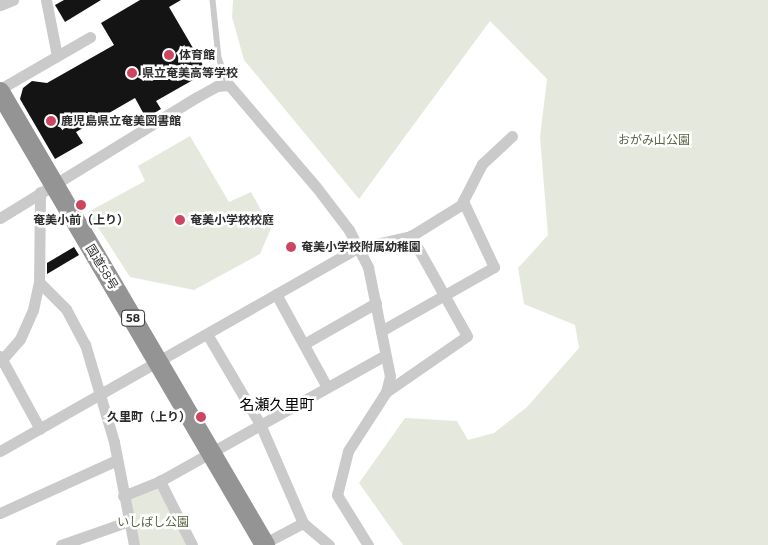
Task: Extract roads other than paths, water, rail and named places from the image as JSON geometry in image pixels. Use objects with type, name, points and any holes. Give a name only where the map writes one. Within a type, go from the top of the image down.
[{"type":"highway","name":"国道58号","points":[[0,91],[46,188],[158,359],[263,545]]},
{"type":"street","points":[[46,0],[57,56]]},
{"type":"street","points":[[0,91],[90,37]]},
{"type":"street","points":[[0,218],[196,97],[217,86],[229,85],[317,188],[358,248],[376,303],[390,376],[386,392],[348,451],[336,495],[368,545]]},
{"type":"street","points":[[0,451],[101,394],[158,359],[207,334],[358,248],[411,236],[462,201],[482,164],[512,136]]},
{"type":"street","points":[[40,428],[1,359],[20,339],[33,310],[39,282],[46,188]]},
{"type":"street","points":[[382,331],[494,267],[462,201]]},
{"type":"street","points":[[386,392],[467,336],[411,236]]},
{"type":"street","points":[[39,282],[74,321],[101,394],[117,460],[134,545]]},
{"type":"street","points":[[276,294],[327,387]]},
{"type":"street","points":[[304,344],[376,303]]},
{"type":"street","points":[[207,334],[260,424],[303,523],[329,545]]},
{"type":"street","points":[[123,496],[160,481],[385,354]]},
{"type":"street","points":[[0,513],[117,460]]},
{"type":"street","points":[[160,481],[192,545]]},
{"type":"street","points":[[61,545],[78,542],[129,521]]},
{"type":"street","points":[[263,545],[303,523]]},
{"type":"lane","points":[[213,0],[219,58],[229,85]]},
{"type":"place","name":"体育館","points":[[169,55]]},
{"type":"place","name":"県立奄美高等学校","points":[[132,73]]},
{"type":"place","name":"鹿児島県立奄美図書館","points":[[51,121]]},
{"type":"place","name":"奄美小前（上り）","points":[[81,205]]},
{"type":"place","name":"奄美小学校校庭","points":[[180,220]]},
{"type":"place","name":"奄美小学校附属幼稚園","points":[[291,247]]},
{"type":"place","name":"久里町（上り）","points":[[201,417]]},
{"type":"district","name":"名瀬久里町","points":[[277,405]]},
{"type":"park label","name":"おがみ山公園","points":[[654,140]]},
{"type":"park label","name":"いしばし公園","points":[[153,522]]}]
